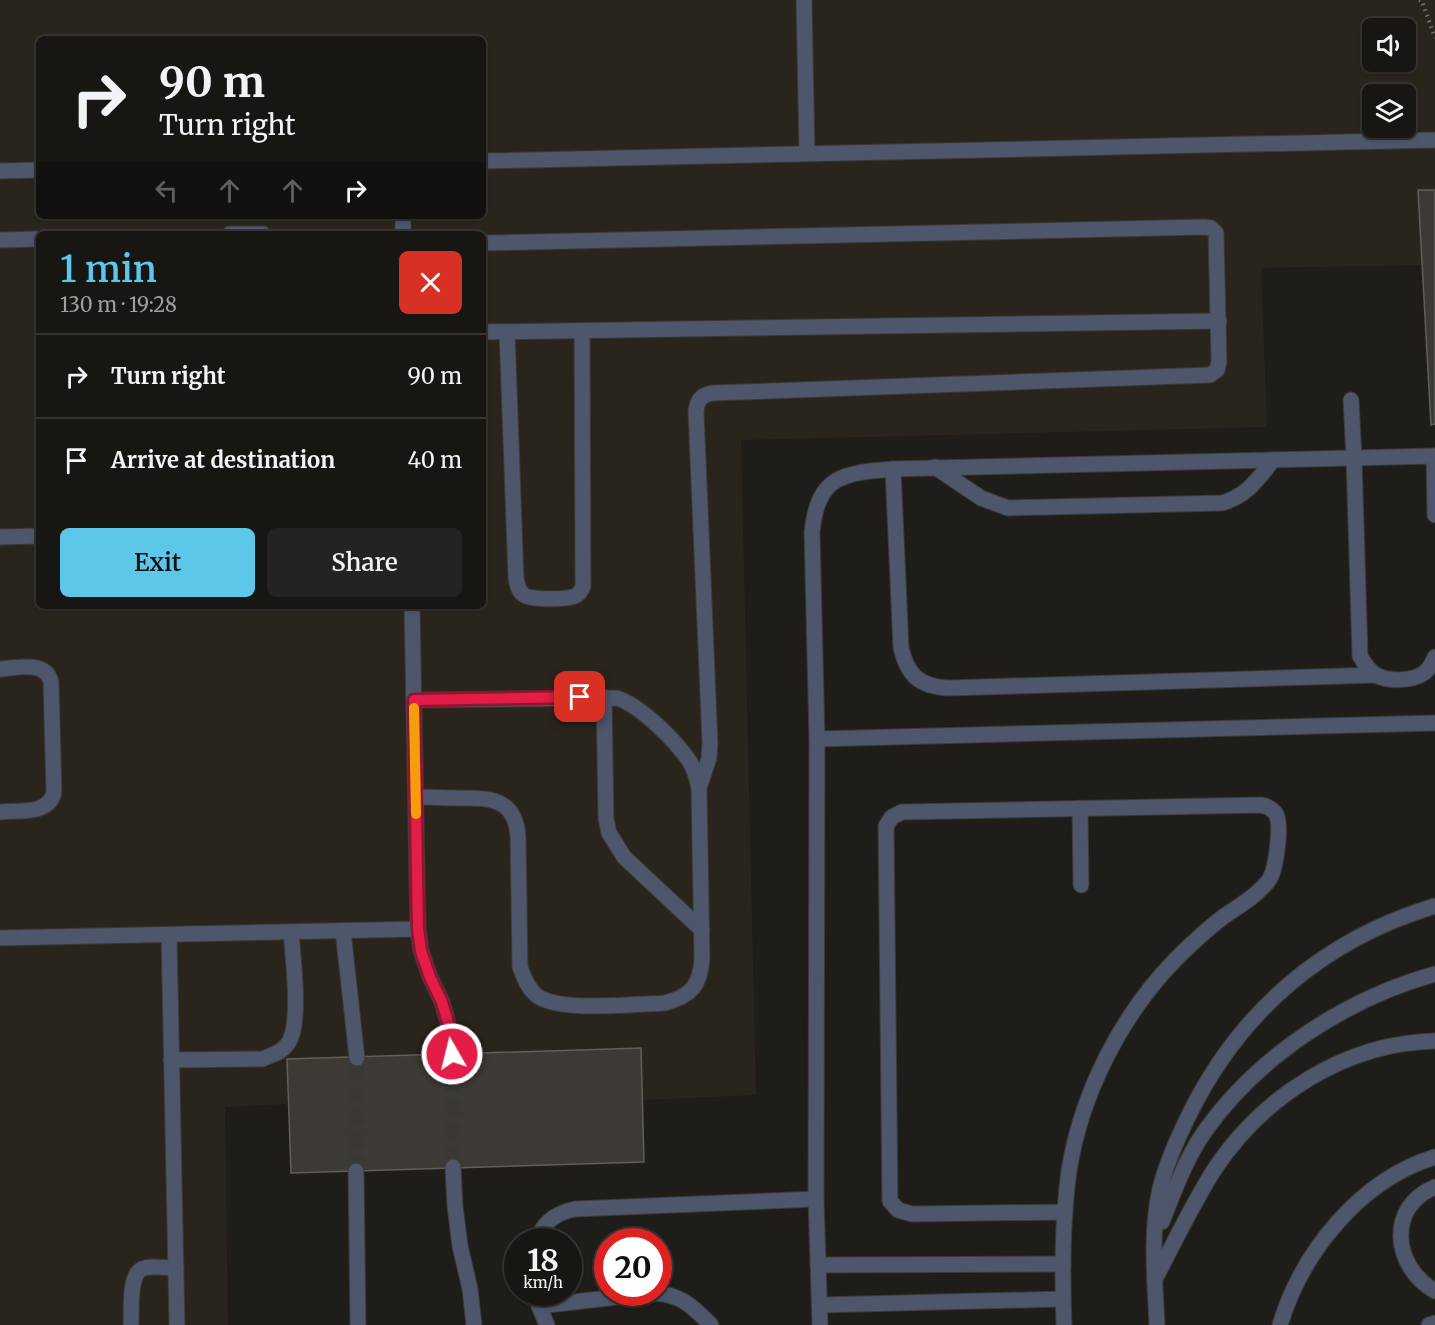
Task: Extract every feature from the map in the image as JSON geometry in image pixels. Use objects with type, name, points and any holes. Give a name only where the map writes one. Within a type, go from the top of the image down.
[{"type":"street","points":[[804,0],[807,153]]},
{"type":"street","points":[[486,161],[1435,140]]},
{"type":"street","points":[[0,171],[36,170]]},
{"type":"street","points":[[486,243],[1204,226],[1216,233],[1219,362],[1217,370],[1210,375],[713,393],[704,395],[697,402],[710,743],[707,766],[699,788]]},
{"type":"street","points":[[0,240],[36,239]]},
{"type":"street","points":[[486,332],[1219,321]]},
{"type":"street","points":[[507,332],[516,578],[518,588],[524,596],[534,598],[577,595],[583,587],[582,331]]},
{"type":"street","points":[[1351,400],[1360,656],[1376,675]]},
{"type":"street","points":[[820,1325],[816,1199],[817,739],[812,532],[814,513],[821,495],[834,481],[852,472],[893,469],[1434,456],[1435,515]]},
{"type":"street","points":[[935,467],[994,505],[1015,508],[1222,503],[1236,499],[1248,491],[1273,460]]},
{"type":"street","points":[[893,469],[901,648],[905,664],[915,678],[931,687],[1376,675],[1392,679],[1408,679],[1423,674],[1435,657]]},
{"type":"street","points":[[0,537],[36,536]]},
{"type":"street","points":[[412,609],[418,929],[421,951],[448,1023],[452,1054]]},
{"type":"street","points":[[0,669],[34,667],[43,668],[49,674],[54,793],[47,806],[40,809],[0,812]]},
{"type":"street","points":[[604,697],[606,819],[609,834],[624,857],[702,930]]},
{"type":"street","points":[[414,700],[604,697],[617,698],[640,708],[683,753],[699,788],[701,975],[693,989],[681,999],[665,1004],[567,1006],[550,1003],[536,995],[525,982],[520,967],[518,836],[517,822],[510,810],[498,801],[485,798],[416,797]]},
{"type":"street","points":[[817,739],[1435,723]]},
{"type":"street","points":[[1064,1325],[1063,1264],[1069,1169],[1079,1127],[1094,1085],[1113,1044],[1141,1000],[1174,961],[1206,930],[1257,892],[1270,879],[1275,865],[1278,822],[1275,813],[1269,807],[1261,805],[902,812],[892,817],[886,826],[890,1201],[898,1210],[912,1214],[1065,1212]]},
{"type":"street","points":[[1080,808],[1081,885]]},
{"type":"street","points":[[1157,1325],[1153,1247],[1160,1190],[1178,1136],[1202,1088],[1232,1043],[1268,1003],[1309,967],[1354,938],[1404,915],[1435,906]]},
{"type":"street","points":[[0,938],[418,929]]},
{"type":"street","points":[[343,931],[357,1058]]},
{"type":"street","points":[[171,1060],[261,1059],[276,1054],[288,1044],[294,1031],[295,1016],[291,932]]},
{"type":"street","points":[[169,934],[177,1325]]},
{"type":"street","points":[[1153,1247],[1184,1169],[1204,1133],[1228,1101],[1269,1062],[1315,1029],[1363,1001],[1435,974]]},
{"type":"street","points":[[1155,1279],[1215,1169],[1265,1111],[1308,1078],[1347,1059],[1374,1049],[1435,1041]]},
{"type":"street","points":[[1280,1325],[1286,1303],[1300,1275],[1318,1246],[1342,1217],[1394,1174],[1435,1156]]},
{"type":"street","points":[[453,1167],[460,1246],[470,1289],[474,1325]]},
{"type":"street","points":[[356,1170],[358,1325]]},
{"type":"street","points":[[1435,1187],[1414,1201],[1404,1217],[1400,1236],[1403,1255],[1411,1272],[1435,1291]]},
{"type":"street","points":[[543,1228],[560,1212],[576,1209],[816,1199]]},
{"type":"street","points":[[818,1265],[1063,1264]]},
{"type":"street","points":[[131,1325],[133,1286],[138,1273],[148,1268],[176,1268]]},
{"type":"street","points":[[672,1295],[682,1299],[711,1325]]},
{"type":"street","points":[[820,1305],[1063,1299]]},
{"type":"street","points":[[541,1306],[548,1325]]},
{"type":"street","points":[[1429,1325],[1435,1323]]},
{"type":"path","points":[[1419,0],[1422,1],[1435,38]]},
{"type":"shaded area","points":[[0,0],[1435,0],[1435,424],[1431,425],[1422,265],[1261,268],[1267,427],[741,440],[756,1095],[642,1100],[357,1058],[287,1059],[287,1104],[225,1107],[228,1325],[0,1325]]},
{"type":"building","points":[[1418,190],[1435,190],[1435,424],[1431,425]]},
{"type":"building","points":[[641,1048],[644,1162],[291,1173],[287,1059]]},
{"type":"tunnel","points":[[452,1054],[453,1167]]},
{"type":"tunnel","points":[[356,1171],[357,1058]]},
{"type":"slow traffic","points":[[414,708],[416,814]]},
{"type":"route","points":[[452,1054],[448,1023],[421,951],[418,929],[414,700],[580,697]]}]
